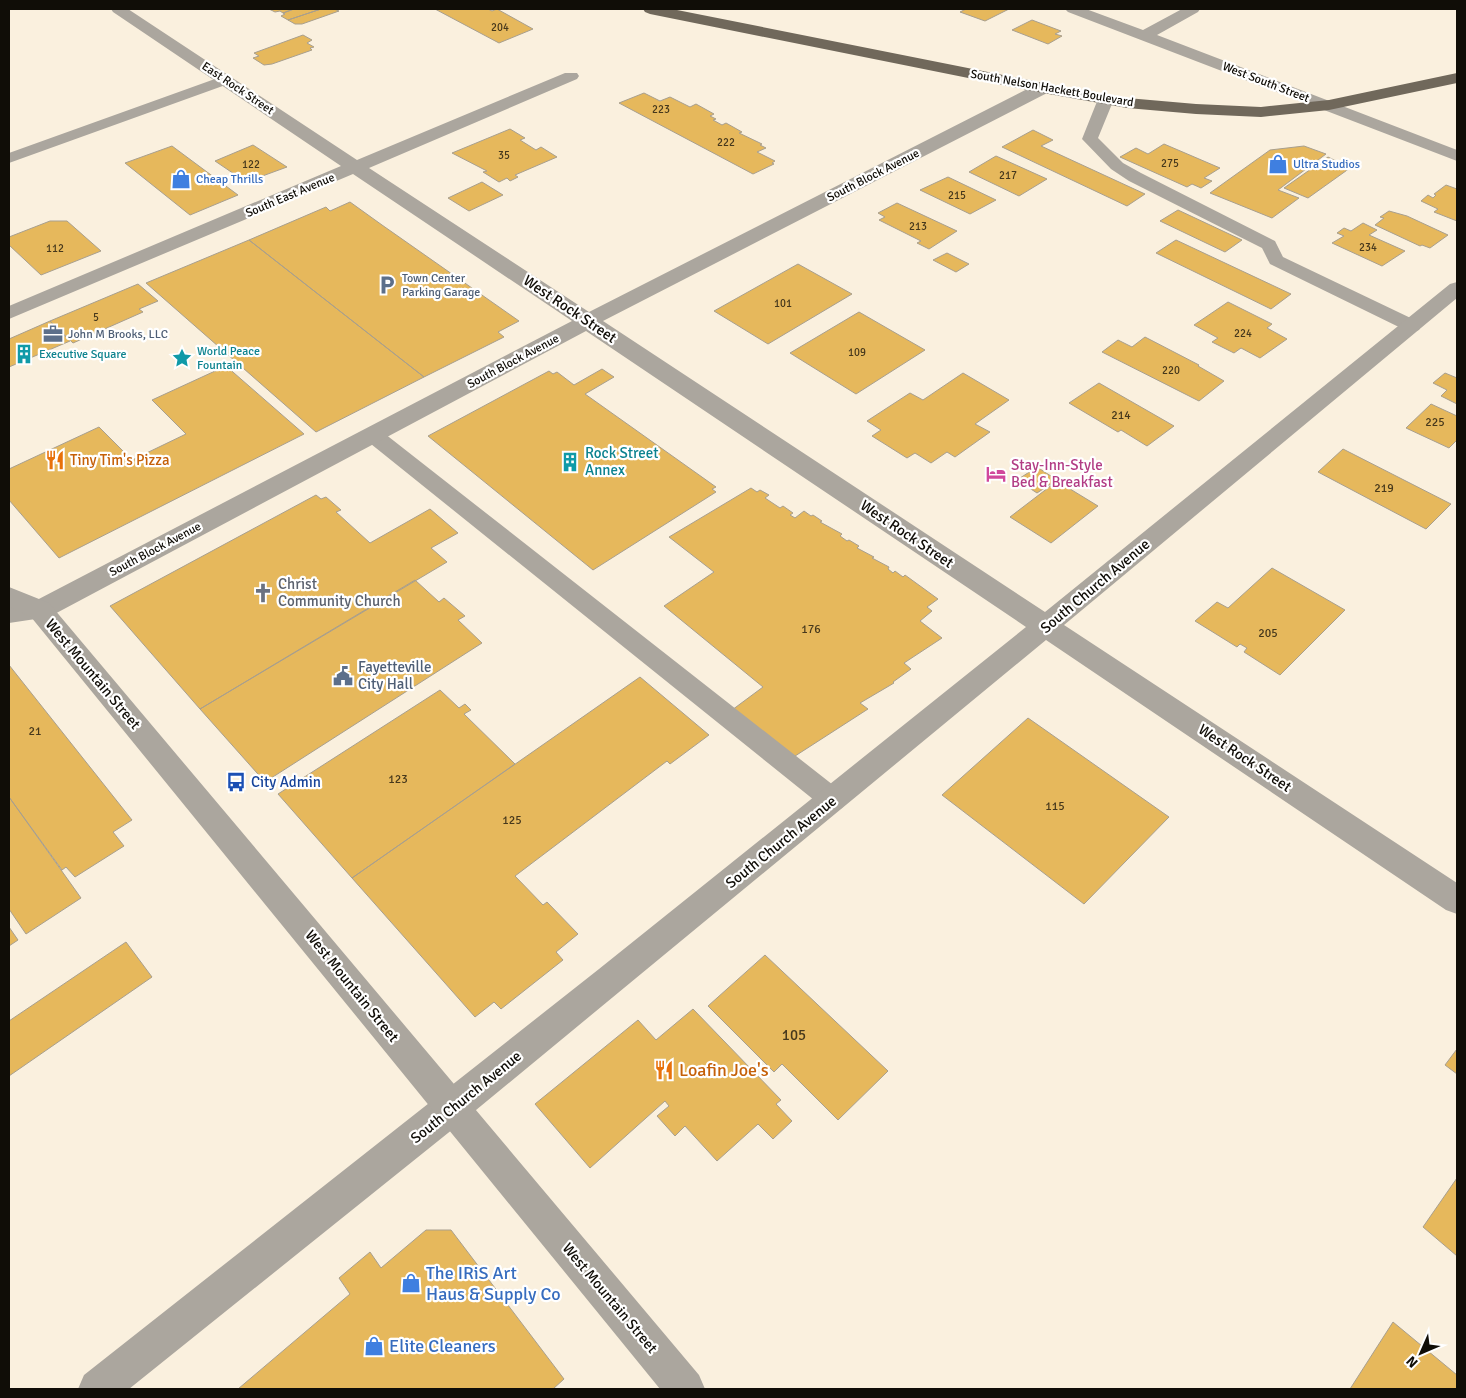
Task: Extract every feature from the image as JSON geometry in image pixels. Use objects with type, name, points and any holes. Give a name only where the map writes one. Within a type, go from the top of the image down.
[{"type":"main road","name":"South Nelson Hackett Boulevard","points":[[650,9],[1043,88],[1127,103],[1196,110],[1252,112],[1328,106],[1457,78]]},
{"type":"street","name":"East Rock Street","points":[[118,9],[358,167]]},
{"type":"street","name":"West South Street","points":[[1073,9],[1457,156]]},
{"type":"street","points":[[1144,36],[1193,9]]},
{"type":"street","name":"South East Avenue","points":[[9,313],[571,76]]},
{"type":"street","name":"South Block Avenue","points":[[9,614],[40,610],[588,321],[1043,88]]},
{"type":"street","name":"West Rock Street","points":[[358,167],[1457,900]]},
{"type":"street","name":"South Church Avenue","points":[[98,1389],[453,1109],[1047,626],[1457,288]]},
{"type":"street","name":"West Mountain Street","points":[[9,596],[40,610],[685,1389]]},
{"type":"lane","points":[[9,158],[226,80]]},
{"type":"lane","points":[[1106,99],[1090,139],[1117,166],[1135,177],[1270,245],[1276,260],[1412,326]]},
{"type":"lane","points":[[373,435],[833,800]]},
{"type":"building","points":[[269,9],[294,9],[283,13]]},
{"type":"building","points":[[294,9],[321,9],[288,20],[281,16],[285,14],[283,13]]},
{"type":"building","points":[[321,9],[339,11],[302,24],[295,24],[288,20]]},
{"type":"building","points":[[435,9],[488,9],[492,11],[497,9],[533,29],[499,43]]},
{"type":"building","points":[[966,9],[1009,9],[985,21],[960,12]]},
{"type":"building","points":[[1032,20],[1061,31],[1055,34],[1062,36],[1048,44],[1012,30]]},
{"type":"building","points":[[303,35],[312,40],[307,43],[314,47],[310,48],[312,50],[272,64],[264,65],[253,58],[259,56],[254,53]]},
{"type":"building","points":[[644,93],[660,101],[670,97],[690,107],[696,104],[714,114],[710,116],[716,119],[713,120],[722,125],[726,123],[742,132],[739,133],[762,144],[760,145],[766,148],[757,152],[775,161],[772,163],[774,164],[753,174],[619,103]]},
{"type":"building","points":[[510,129],[525,138],[520,140],[536,150],[541,147],[557,157],[515,175],[518,177],[510,181],[507,178],[499,182],[483,172],[487,171],[452,153]]},
{"type":"building","points":[[1033,130],[1053,140],[1041,146],[1145,194],[1127,206],[1002,147]]},
{"type":"building","points":[[1164,144],[1220,168],[1204,178],[1212,181],[1201,188],[1192,184],[1187,187],[1120,157],[1136,148],[1148,154]]},
{"type":"building","points":[[253,145],[287,167],[246,182],[215,161]]},
{"type":"building","name":"Cheap Thrills","points":[[172,146],[238,195],[190,215],[125,163]]},
{"type":"building","points":[[1304,146],[1326,154],[1278,190],[1299,198],[1272,218],[1210,193],[1270,150]]},
{"type":"building","points":[[996,156],[1047,179],[1019,196],[969,172]]},
{"type":"building","points":[[1328,157],[1350,168],[1308,198],[1284,188]]},
{"type":"building","points":[[948,177],[996,200],[970,214],[920,190]]},
{"type":"building","points":[[482,182],[503,195],[469,211],[448,198]]},
{"type":"building","points":[[1446,185],[1457,189],[1457,221],[1434,212],[1438,209],[1421,201],[1428,195],[1433,198],[1436,195],[1434,194]]},
{"type":"building","name":"Town Center Parking Garage","points":[[350,202],[519,321],[498,332],[504,337],[424,377],[249,240],[326,207],[330,211]]},
{"type":"building","points":[[897,203],[957,231],[929,249],[917,243],[921,241],[879,220],[885,217],[878,213]]},
{"type":"building","points":[[1178,210],[1242,240],[1225,252],[1160,221]]},
{"type":"building","points":[[1389,211],[1407,216],[1448,235],[1430,248],[1420,246],[1375,225],[1384,218],[1380,217]]},
{"type":"building","points":[[50,221],[67,221],[101,251],[41,275],[9,245],[9,237]]},
{"type":"building","points":[[1363,223],[1377,230],[1369,235],[1405,251],[1382,266],[1332,243],[1344,236],[1337,233],[1344,228],[1351,231]]},
{"type":"building","points":[[249,240],[424,377],[316,432],[146,283]]},
{"type":"building","points":[[1176,240],[1291,294],[1271,309],[1156,253]]},
{"type":"building","points":[[947,253],[969,264],[956,272],[933,260]]},
{"type":"building","points":[[798,264],[852,294],[768,344],[714,311]]},
{"type":"building","points":[[138,284],[158,301],[139,309],[143,312],[73,343],[50,321]]},
{"type":"building","points":[[1228,302],[1272,324],[1267,328],[1287,339],[1260,358],[1241,348],[1234,353],[1212,342],[1218,338],[1194,325]]},
{"type":"building","points":[[859,312],[925,350],[856,394],[790,353]]},
{"type":"building","name":"Executive Square","points":[[50,321],[70,341],[9,367],[9,339]]},
{"type":"building","points":[[1145,337],[1199,365],[1224,381],[1199,401],[1102,352],[1118,340],[1132,347]]},
{"type":"building","points":[[226,366],[304,434],[59,558],[9,500],[9,469],[99,427],[132,460],[186,434],[152,400]]},
{"type":"building","name":"Rock Street Annex","points":[[602,369],[614,377],[585,394],[716,487],[712,489],[716,492],[593,570],[428,436],[549,371],[553,374],[557,372],[574,385]]},
{"type":"building","points":[[963,373],[1009,400],[975,424],[990,432],[955,457],[947,452],[931,463],[915,453],[907,458],[872,436],[881,430],[867,421],[910,393],[923,400]]},
{"type":"building","points":[[1445,373],[1457,378],[1457,404],[1441,396],[1447,390],[1433,383]]},
{"type":"building","points":[[1099,383],[1174,426],[1147,446],[1121,430],[1118,432],[1069,403]]},
{"type":"building","points":[[1431,404],[1457,416],[1457,440],[1449,448],[1406,428]]},
{"type":"building","points":[[1343,449],[1451,504],[1426,529],[1318,472]]},
{"type":"building","points":[[1037,467],[1057,480],[1037,493],[1017,480]]},
{"type":"building","points":[[1057,481],[1098,506],[1051,543],[1010,517]]},
{"type":"building","points":[[751,488],[757,492],[760,490],[769,495],[765,498],[780,508],[783,506],[793,513],[790,515],[795,518],[804,511],[811,516],[813,515],[822,521],[820,522],[842,534],[840,536],[847,541],[849,540],[859,546],[857,548],[889,567],[888,569],[893,573],[895,571],[903,577],[905,575],[938,599],[927,607],[932,611],[920,621],[942,638],[904,663],[911,669],[894,683],[860,703],[868,709],[792,758],[732,710],[763,687],[664,606],[714,572],[669,537]]},
{"type":"building","name":"Christ Community Church","points":[[316,495],[321,499],[326,497],[341,510],[336,512],[370,543],[430,509],[458,533],[431,548],[447,562],[200,709],[110,606]]},
{"type":"building","points":[[1272,568],[1345,610],[1280,675],[1244,652],[1247,648],[1240,644],[1237,647],[1195,621],[1217,602],[1228,608]]},
{"type":"building","name":"Fayetteville City Hall","points":[[415,580],[439,602],[444,598],[465,616],[458,620],[482,643],[265,782],[200,709]]},
{"type":"building","points":[[9,665],[132,820],[113,832],[124,846],[75,877],[66,867],[62,870],[9,797]]},
{"type":"building","points":[[640,677],[709,735],[670,764],[667,761],[515,876],[543,905],[547,902],[578,934],[556,952],[563,960],[501,1009],[494,1002],[475,1017],[352,878]]},
{"type":"building","points":[[440,690],[459,708],[465,704],[471,710],[464,714],[515,764],[352,878],[278,794]]},
{"type":"building","points":[[1028,718],[1169,817],[1084,904],[942,795]]},
{"type":"building","points":[[9,797],[81,898],[26,934],[9,909]]},
{"type":"building","points":[[9,927],[18,940],[9,946]]},
{"type":"building","points":[[126,942],[152,977],[9,1076],[9,1021]]},
{"type":"building","points":[[765,955],[888,1071],[838,1120],[782,1064],[774,1072],[708,1006]]},
{"type":"building","name":"Loafin Joe's","points":[[693,1009],[781,1100],[776,1104],[792,1121],[773,1139],[758,1124],[717,1161],[685,1126],[675,1136],[657,1116],[669,1106],[665,1101],[590,1168],[535,1104],[638,1020],[656,1040]]},
{"type":"building","points":[[1457,1049],[1457,1074],[1445,1065]]},
{"type":"building","points":[[1457,1178],[1457,1256],[1423,1227]]},
{"type":"building","points":[[426,1230],[451,1230],[564,1379],[553,1389],[238,1389],[350,1294],[339,1278],[370,1252],[381,1268]]},
{"type":"building","points":[[1393,1322],[1457,1375],[1457,1389],[1350,1389]]},
{"type":"place","name":"Ultra Studios","points":[[1278,164]]},
{"type":"place","name":"Cheap Thrills","points":[[181,179]]},
{"type":"place","name":"Town Center Parking Garage","points":[[387,285]]},
{"type":"place","name":"John M Brooks, LLC","points":[[53,334]]},
{"type":"place","name":"Executive Square","points":[[24,354]]},
{"type":"place","name":"World Peace Fountain","points":[[182,358]]},
{"type":"place","name":"Tiny Tim's Pizza","points":[[55,460]]},
{"type":"place","name":"Rock Street Annex","points":[[570,462]]},
{"type":"place","name":"Stay-Inn-Style Bed & Breakfast","points":[[996,474]]},
{"type":"place","name":"Christ Community Church","points":[[263,593]]},
{"type":"place","name":"Fayetteville City Hall","points":[[343,676]]},
{"type":"place","name":"City Admin","points":[[236,782]]},
{"type":"place","name":"Loafin Joe's","points":[[664,1070]]},
{"type":"place","name":"The IRiS Art Haus & Supply Co","points":[[411,1283]]},
{"type":"place","name":"Elite Cleaners","points":[[374,1346]]}]
